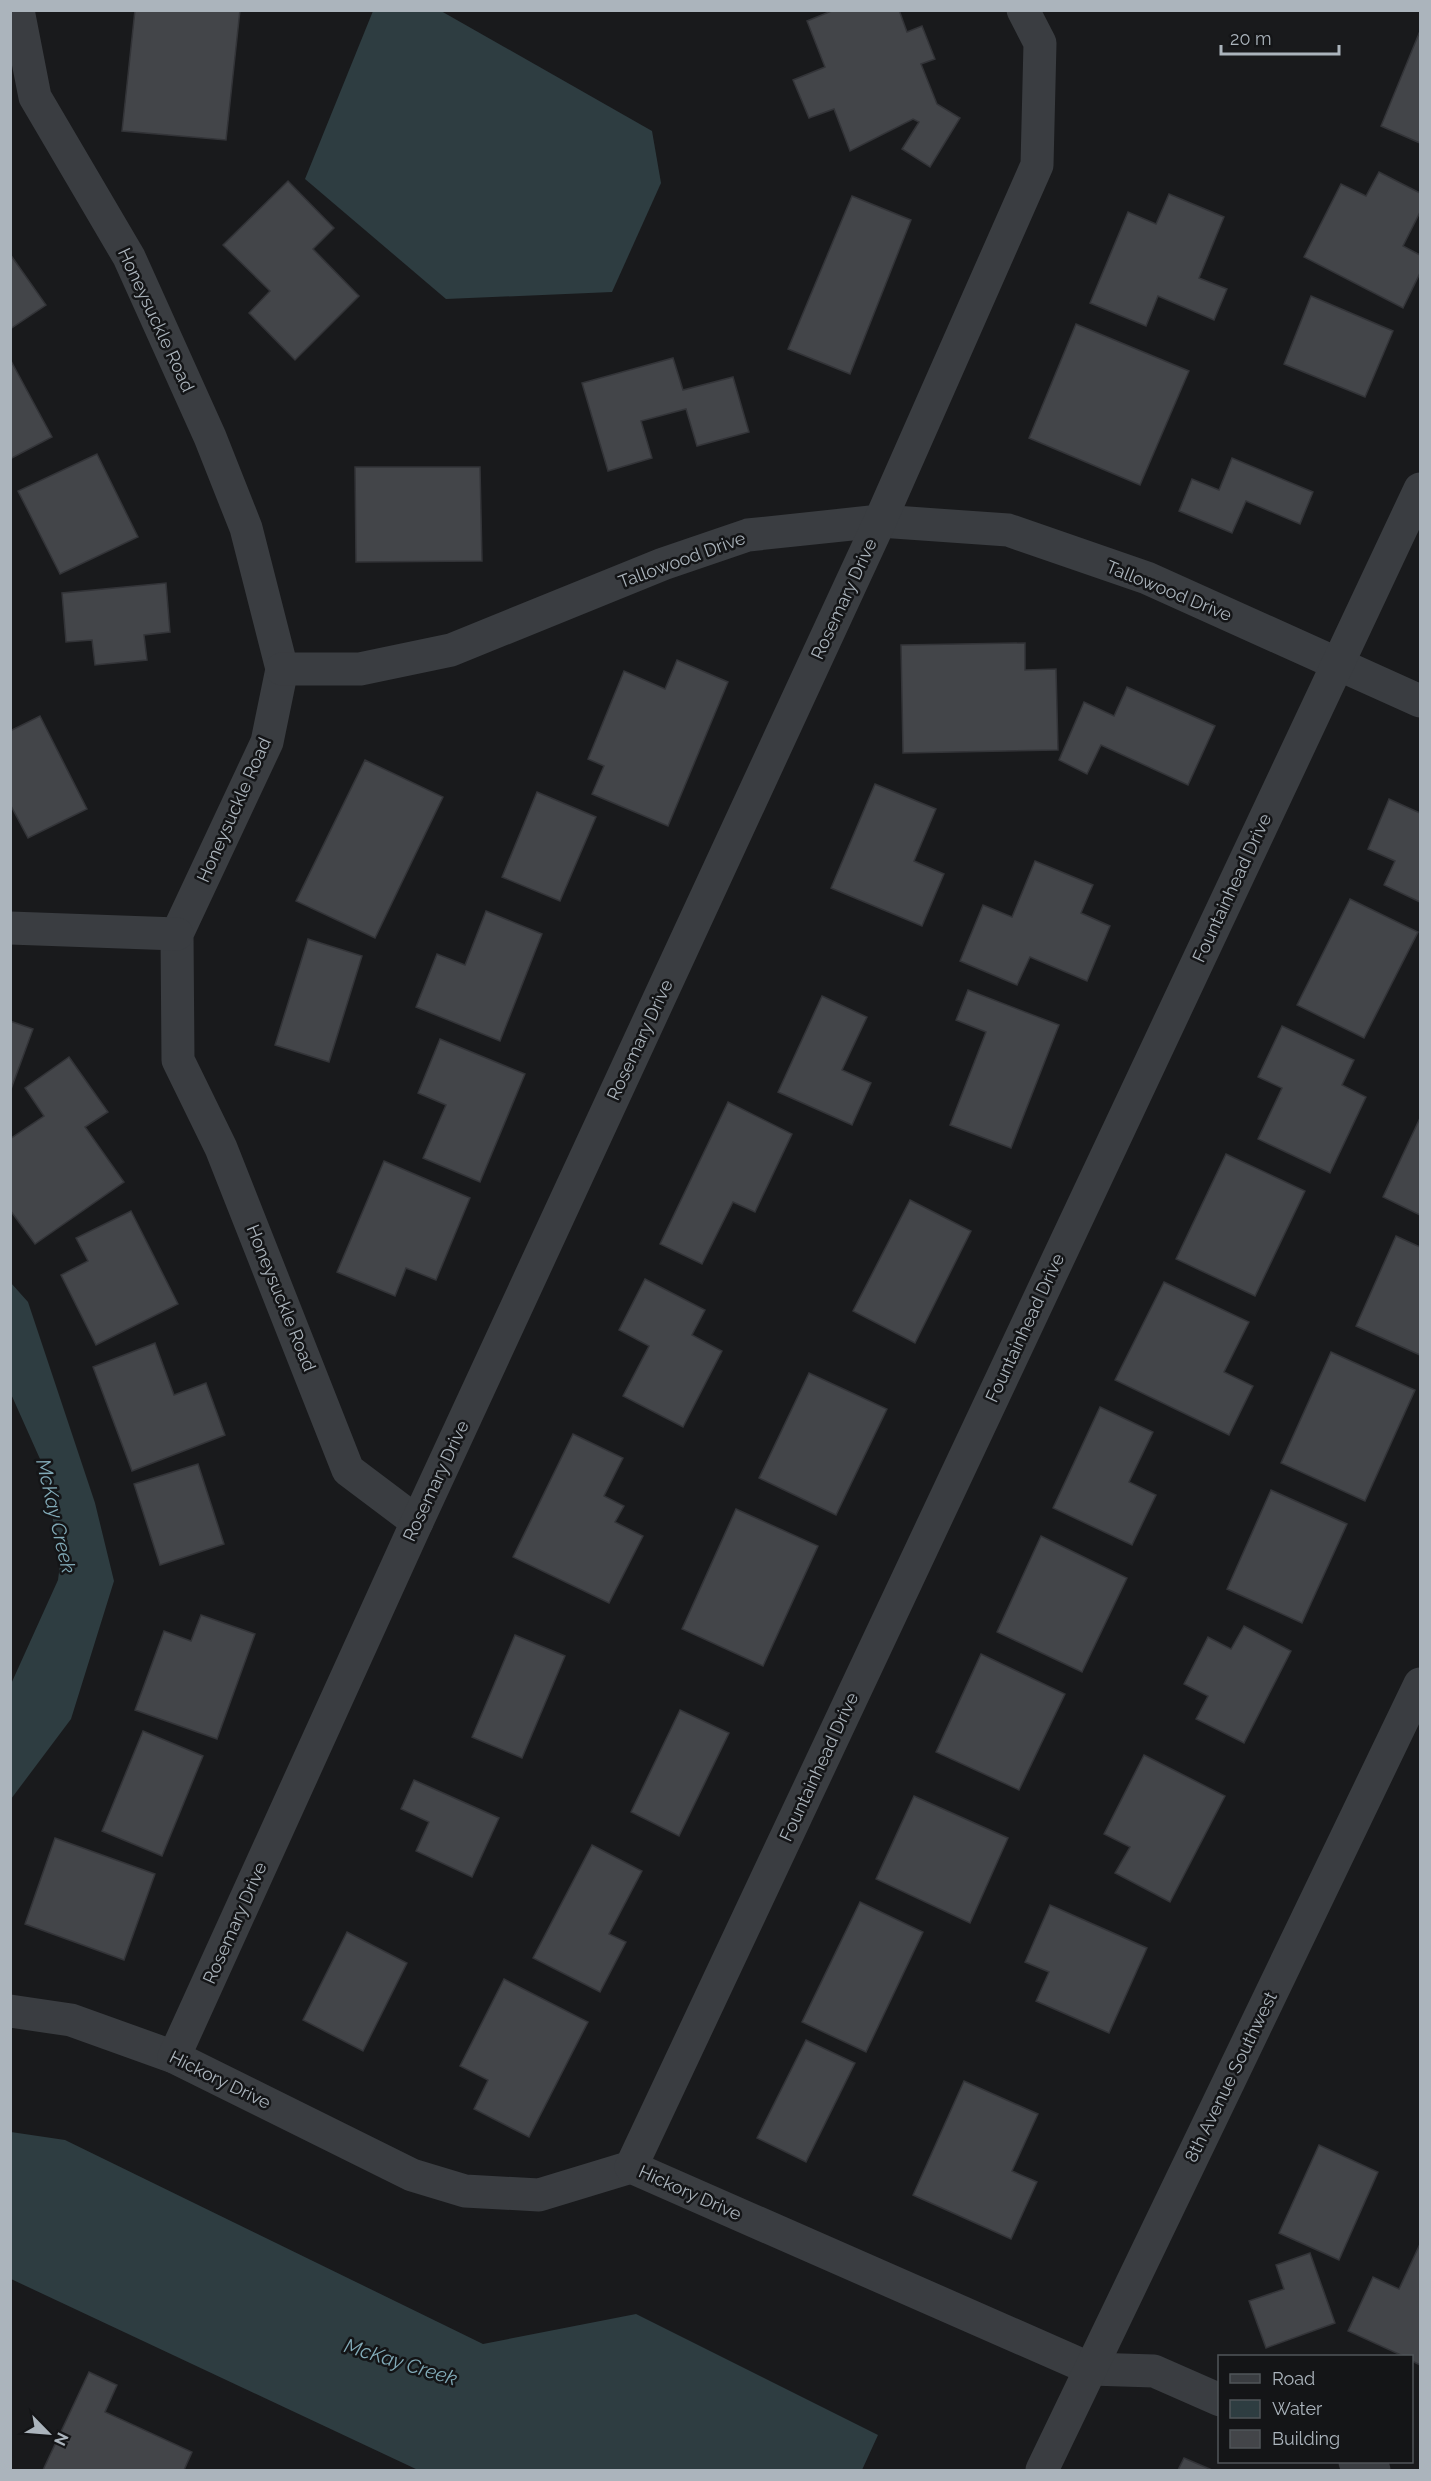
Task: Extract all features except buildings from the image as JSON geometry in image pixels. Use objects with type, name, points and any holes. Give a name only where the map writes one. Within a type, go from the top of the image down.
[{"type":"street","name":"Honeysuckle Road","points":[[18,10],[35,97],[129,257],[210,437],[246,528],[282,669],[267,742],[177,934],[178,1060],[221,1148],[348,1470],[417,1522]]},
{"type":"street","name":"Rosemary Drive","points":[[174,2057],[417,1522],[880,521],[1037,165],[1040,43],[1023,10]]},
{"type":"street","name":"Fountainhead Drive","points":[[631,2167],[1420,489]]},
{"type":"street","name":"Tallowood Drive","points":[[282,669],[360,669],[451,650],[663,564],[748,535],[880,521],[1008,530],[1147,578],[1420,701]]},
{"type":"street","points":[[10,928],[177,934]]},
{"type":"street","name":"8th Avenue Southwest","points":[[1042,2470],[1420,1684]]},
{"type":"street","name":"Hickory Drive","points":[[10,2011],[71,2020],[174,2057],[412,2175],[465,2191],[539,2195],[631,2167],[1090,2369]]},
{"type":"street","points":[[1090,2369],[1154,2371],[1218,2399]]},
{"type":"street","points":[[1356,2463],[1374,2470]]},
{"type":"water","points":[[373,11],[441,11],[652,131],[661,183],[612,292],[446,299],[305,179]]},
{"type":"water","name":"McKay Creek","points":[[11,1283],[28,1302],[95,1503],[114,1581],[71,1719],[11,1799],[11,1684],[58,1580],[61,1557],[40,1459],[11,1394]]},
{"type":"water","name":"McKay Creek","points":[[11,2132],[65,2140],[483,2344],[636,2314],[878,2435],[862,2470],[418,2470],[11,2279]]}]
